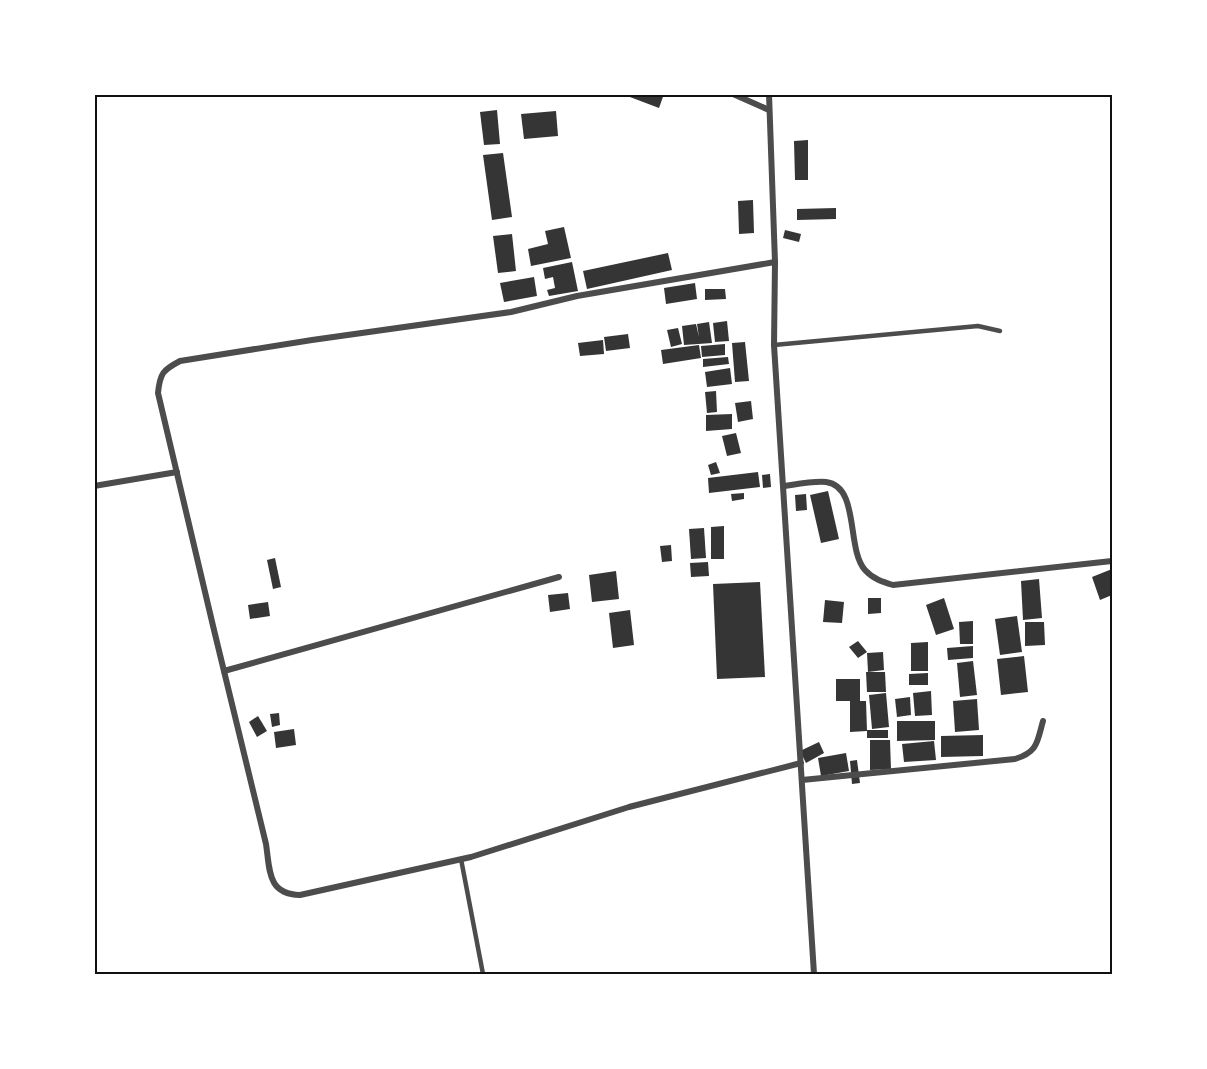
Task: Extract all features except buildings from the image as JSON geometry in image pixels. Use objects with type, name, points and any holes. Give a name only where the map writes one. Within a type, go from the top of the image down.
[{"type":"street","points":[[733,94],[769,110]]},
{"type":"street","points":[[769,94],[775,262],[774,345],[785,486],[814,975]]},
{"type":"street","points":[[775,262],[577,296],[511,312],[180,361],[164,371],[159,378],[158,393],[267,844],[272,879],[279,890],[289,895],[300,895],[461,859],[628,807],[801,763]]},
{"type":"street","points":[[94,486],[177,472]]},
{"type":"street","points":[[785,486],[827,482],[837,486],[845,495],[856,553],[864,569],[877,580],[893,585],[1113,561]]},
{"type":"street","points":[[224,671],[559,577]]},
{"type":"street","points":[[802,780],[1015,759],[1031,752],[1035,747],[1043,722]]},
{"type":"lane","points":[[774,345],[978,326],[1000,331]]},
{"type":"lane","points":[[461,859],[483,975]]}]
